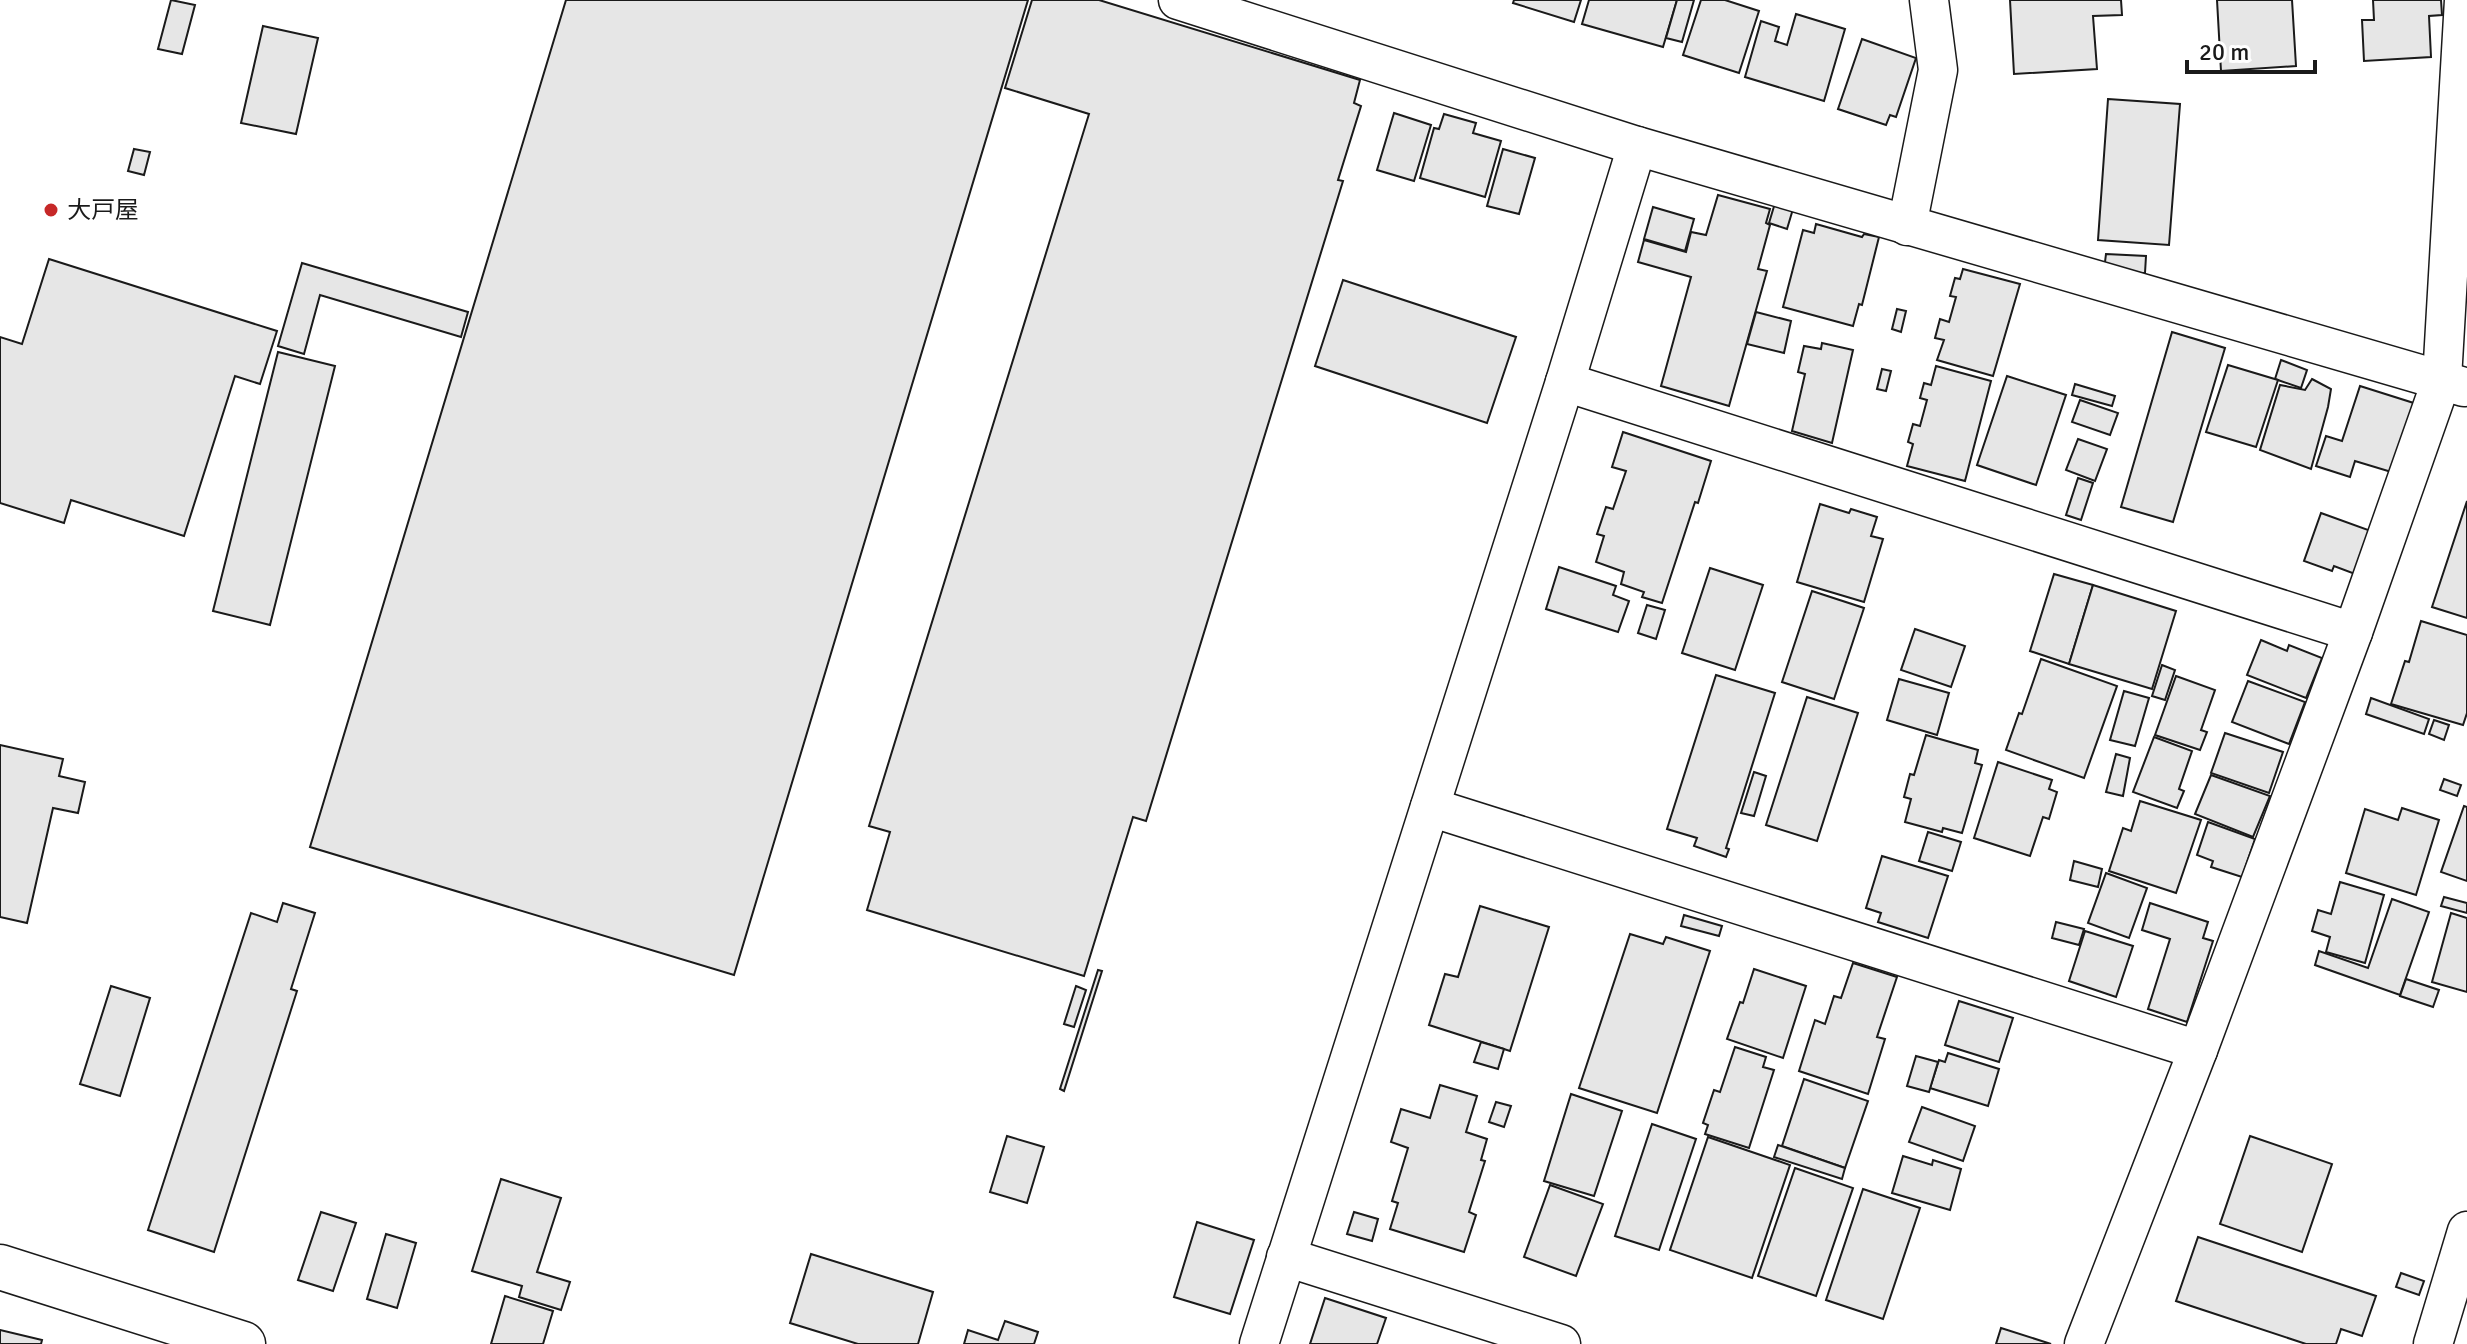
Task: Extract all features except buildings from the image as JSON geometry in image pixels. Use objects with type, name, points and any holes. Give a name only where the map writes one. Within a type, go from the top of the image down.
[{"type":"street","points":[[1178,0],[1637,146],[2455,384]]},
{"type":"street","points":[[1907,226],[1938,70],[1929,0]]},
{"type":"street","points":[[2084,1344],[2198,1050],[2353,632],[2455,384],[2464,0]]},
{"type":"street","points":[[1259,1344],[1637,146]]},
{"type":"street","points":[[1565,382],[2353,632]]},
{"type":"street","points":[[1430,807],[2198,1050]]},
{"type":"street","points":[[2433,1344],[2467,1231]]},
{"type":"street","points":[[1286,1257],[1561,1344]]},
{"type":"street","points":[[0,1267],[243,1344]]},
{"type":"place","name":"大戸屋","points":[[51,210]]}]
